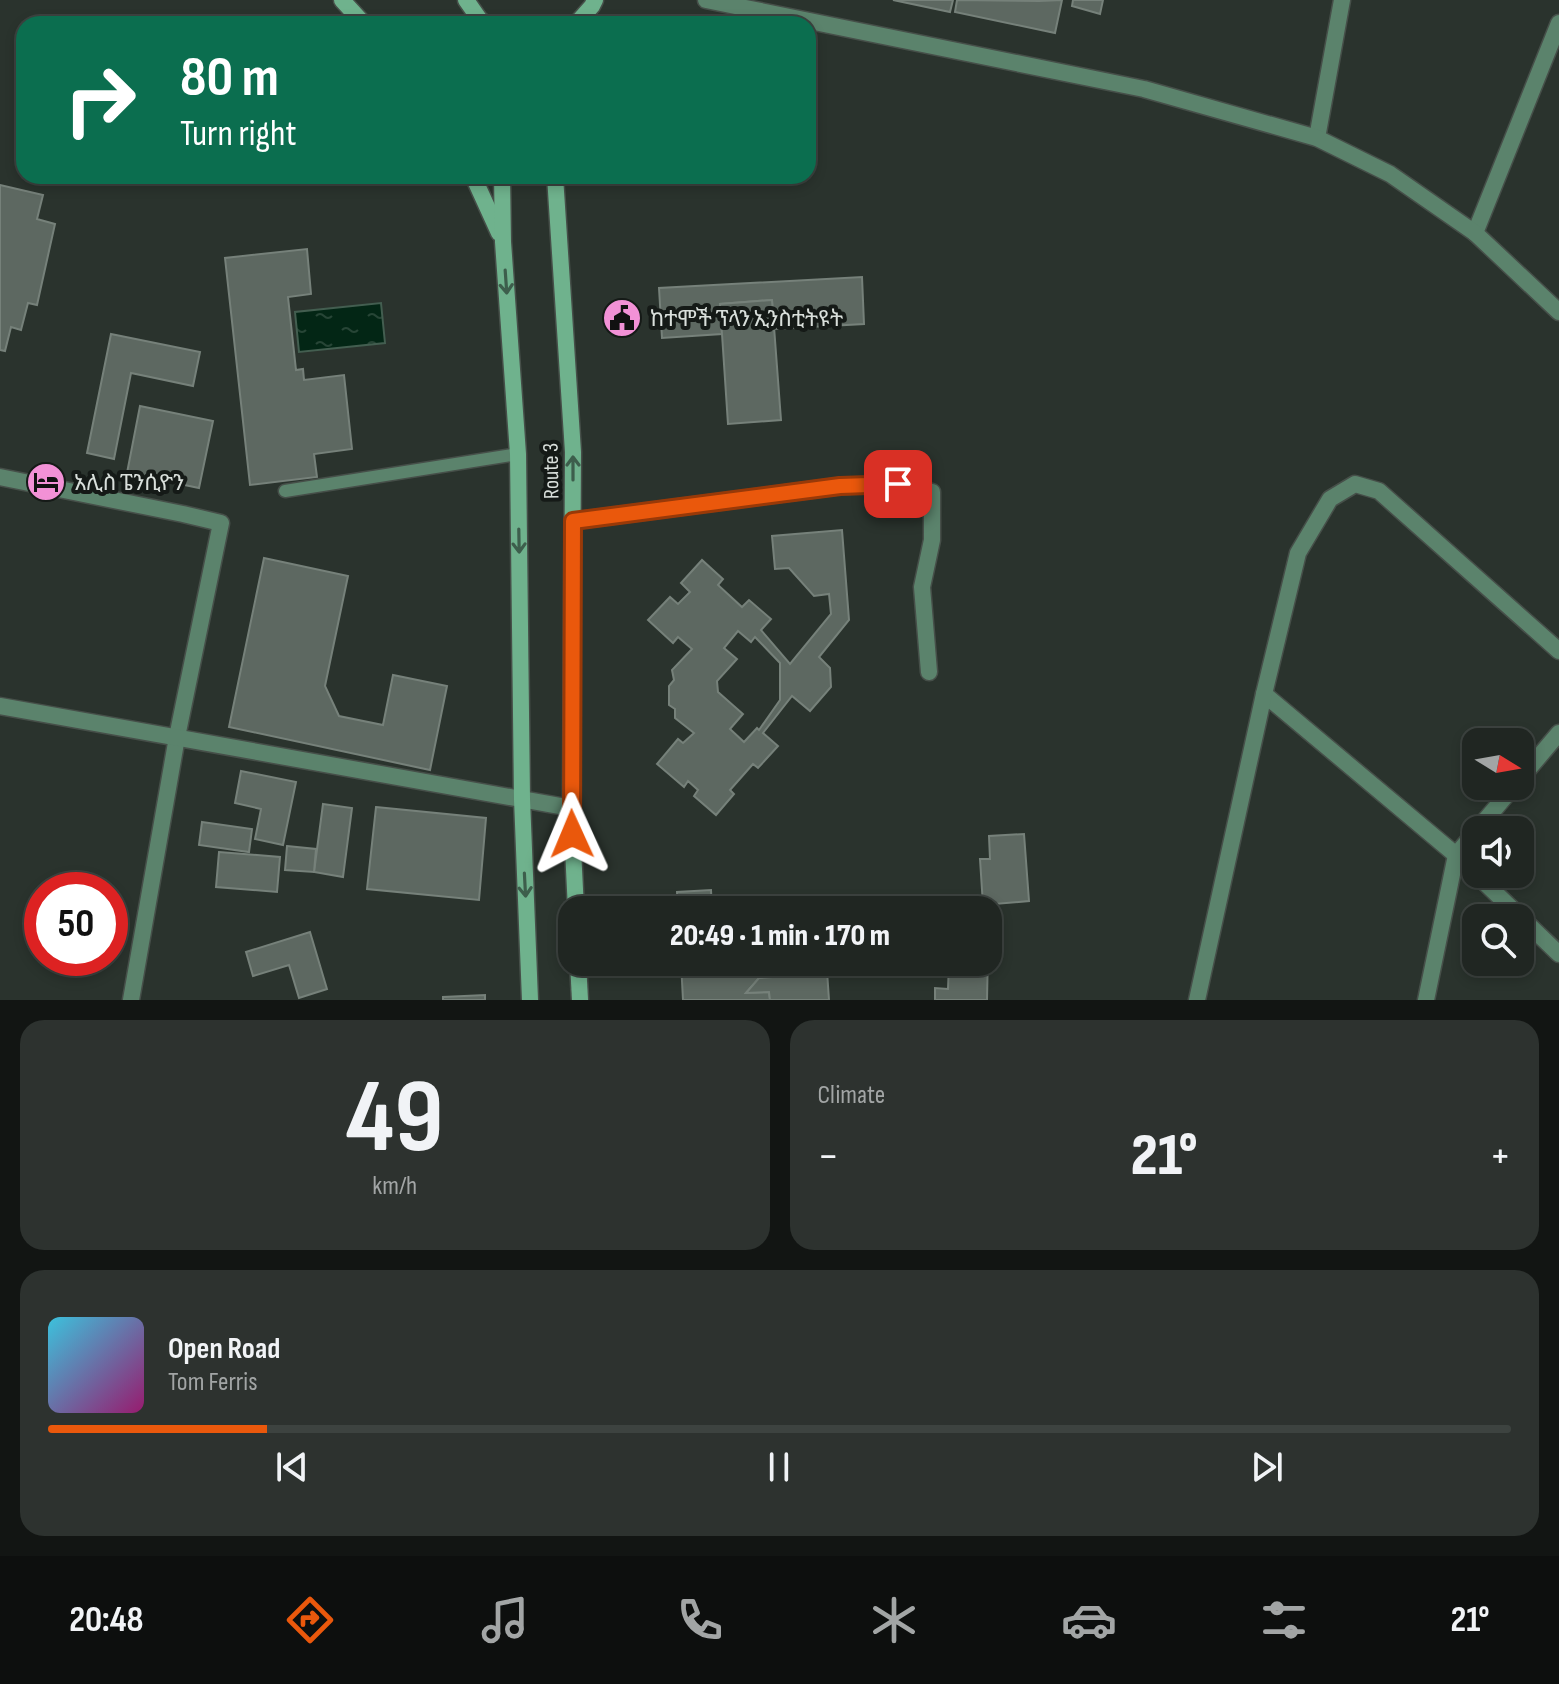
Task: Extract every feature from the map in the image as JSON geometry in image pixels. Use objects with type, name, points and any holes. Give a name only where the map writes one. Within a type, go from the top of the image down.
[{"type":"main road","points":[[342,0],[357,16]]},
{"type":"main road","points":[[477,184],[503,242]]},
{"type":"main road","points":[[502,184],[503,242],[518,454],[522,799],[530,1000]]},
{"type":"main road","name":"Route 3","points":[[556,184],[573,452],[571,808],[575,896]]},
{"type":"main road","points":[[579,976],[580,1000]]},
{"type":"street","points":[[706,0],[785,16]]},
{"type":"street","points":[[1317,138],[1342,0]]},
{"type":"street","points":[[816,22],[1144,89],[1317,138],[1390,174],[1475,233],[1559,312]]},
{"type":"street","points":[[1475,233],[1559,23]]},
{"type":"street","points":[[0,477],[221,523],[177,737],[131,1000]]},
{"type":"street","points":[[573,521],[840,486],[898,484],[932,492],[932,540],[922,587],[929,672]]},
{"type":"street","points":[[1197,1000],[1298,553],[1330,499],[1355,484],[1379,491],[1559,651]]},
{"type":"street","points":[[1264,694],[1456,855],[1559,954]]},
{"type":"street","points":[[0,706],[571,808]]},
{"type":"street","points":[[1534,762],[1559,733]]},
{"type":"street","points":[[1488,816],[1502,800]]},
{"type":"street","points":[[1426,1000],[1456,855],[1462,848]]},
{"type":"lane","points":[[285,491],[518,454]]},
{"type":"water","points":[[381,303],[385,343],[299,352],[295,312]]},
{"type":"building","points":[[893,0],[953,0],[950,12]]},
{"type":"building","points":[[957,0],[1062,0],[1055,33],[955,12]]},
{"type":"building","points":[[1073,0],[1103,0],[1100,14],[1072,6]]},
{"type":"building","points":[[0,185],[43,195],[37,219],[55,224],[37,305],[28,303],[21,330],[11,327],[5,351],[0,350]]},
{"type":"building","points":[[307,249],[311,294],[288,297],[296,370],[303,369],[304,380],[344,375],[352,449],[314,454],[317,477],[250,485],[225,258]]},
{"type":"building","points":[[862,277],[864,324],[774,329],[772,300],[720,304],[722,334],[662,338],[659,288]]},
{"type":"building","points":[[772,300],[781,420],[728,424],[720,304]]},
{"type":"building","points":[[111,334],[200,352],[193,386],[131,373],[114,459],[87,453]]},
{"type":"building","points":[[140,406],[213,421],[199,488],[127,473]]},
{"type":"building","points":[[842,530],[849,620],[819,657],[830,668],[831,687],[810,711],[792,696],[763,733],[778,746],[758,768],[753,764],[730,790],[734,794],[716,815],[694,796],[698,790],[688,781],[684,787],[657,764],[678,739],[683,743],[694,733],[675,718],[675,709],[669,705],[669,686],[674,680],[672,670],[692,649],[678,637],[673,643],[648,620],[670,597],[678,604],[690,592],[681,583],[702,560],[723,579],[718,585],[742,607],[749,600],[771,619],[761,630],[790,664],[831,614],[829,594],[814,596],[789,568],[775,569],[772,536]],"holes":[[[738,631],[751,642],[755,637],[780,663],[780,700],[759,730],[757,728],[744,742],[730,729],[743,714],[718,692],[717,681],[737,659],[724,648]]]},
{"type":"building","points":[[264,558],[348,576],[325,686],[339,716],[383,725],[393,675],[447,686],[430,770],[229,727]]},
{"type":"building","points":[[241,771],[296,782],[283,845],[255,839],[261,809],[235,803]]},
{"type":"building","points":[[323,804],[352,808],[343,877],[314,872]]},
{"type":"building","points":[[376,807],[486,818],[479,900],[367,889]]},
{"type":"building","points":[[202,822],[252,829],[249,852],[199,845]]},
{"type":"building","points":[[1024,834],[1029,901],[1002,903],[1002,896],[982,896],[980,859],[990,859],[989,836]]},
{"type":"building","points":[[287,846],[316,849],[314,872],[285,870]]},
{"type":"building","points":[[219,852],[280,857],[277,892],[216,887]]},
{"type":"building","points":[[711,890],[711,896],[677,896],[677,892]]},
{"type":"building","points":[[310,932],[327,989],[299,998],[289,965],[253,976],[246,952]]},
{"type":"building","points":[[682,976],[761,976],[746,993],[769,992],[770,1000],[683,1000]]},
{"type":"building","points":[[827,976],[829,1000],[770,1000],[769,992],[746,993],[759,978]]},
{"type":"building","points":[[948,976],[988,976],[987,1000],[935,1000],[935,988],[948,989]]},
{"type":"building","points":[[485,995],[485,1000],[443,1000],[443,997]]},
{"type":"place","name":"ከተሞች ፕላን ኢንስቲትዩት","points":[[622,318]]},
{"type":"place","name":"አሊስ ፔንሲዮን","points":[[46,482]]},
{"type":"route","points":[[572,834],[573,521],[840,486],[898,484]]}]
